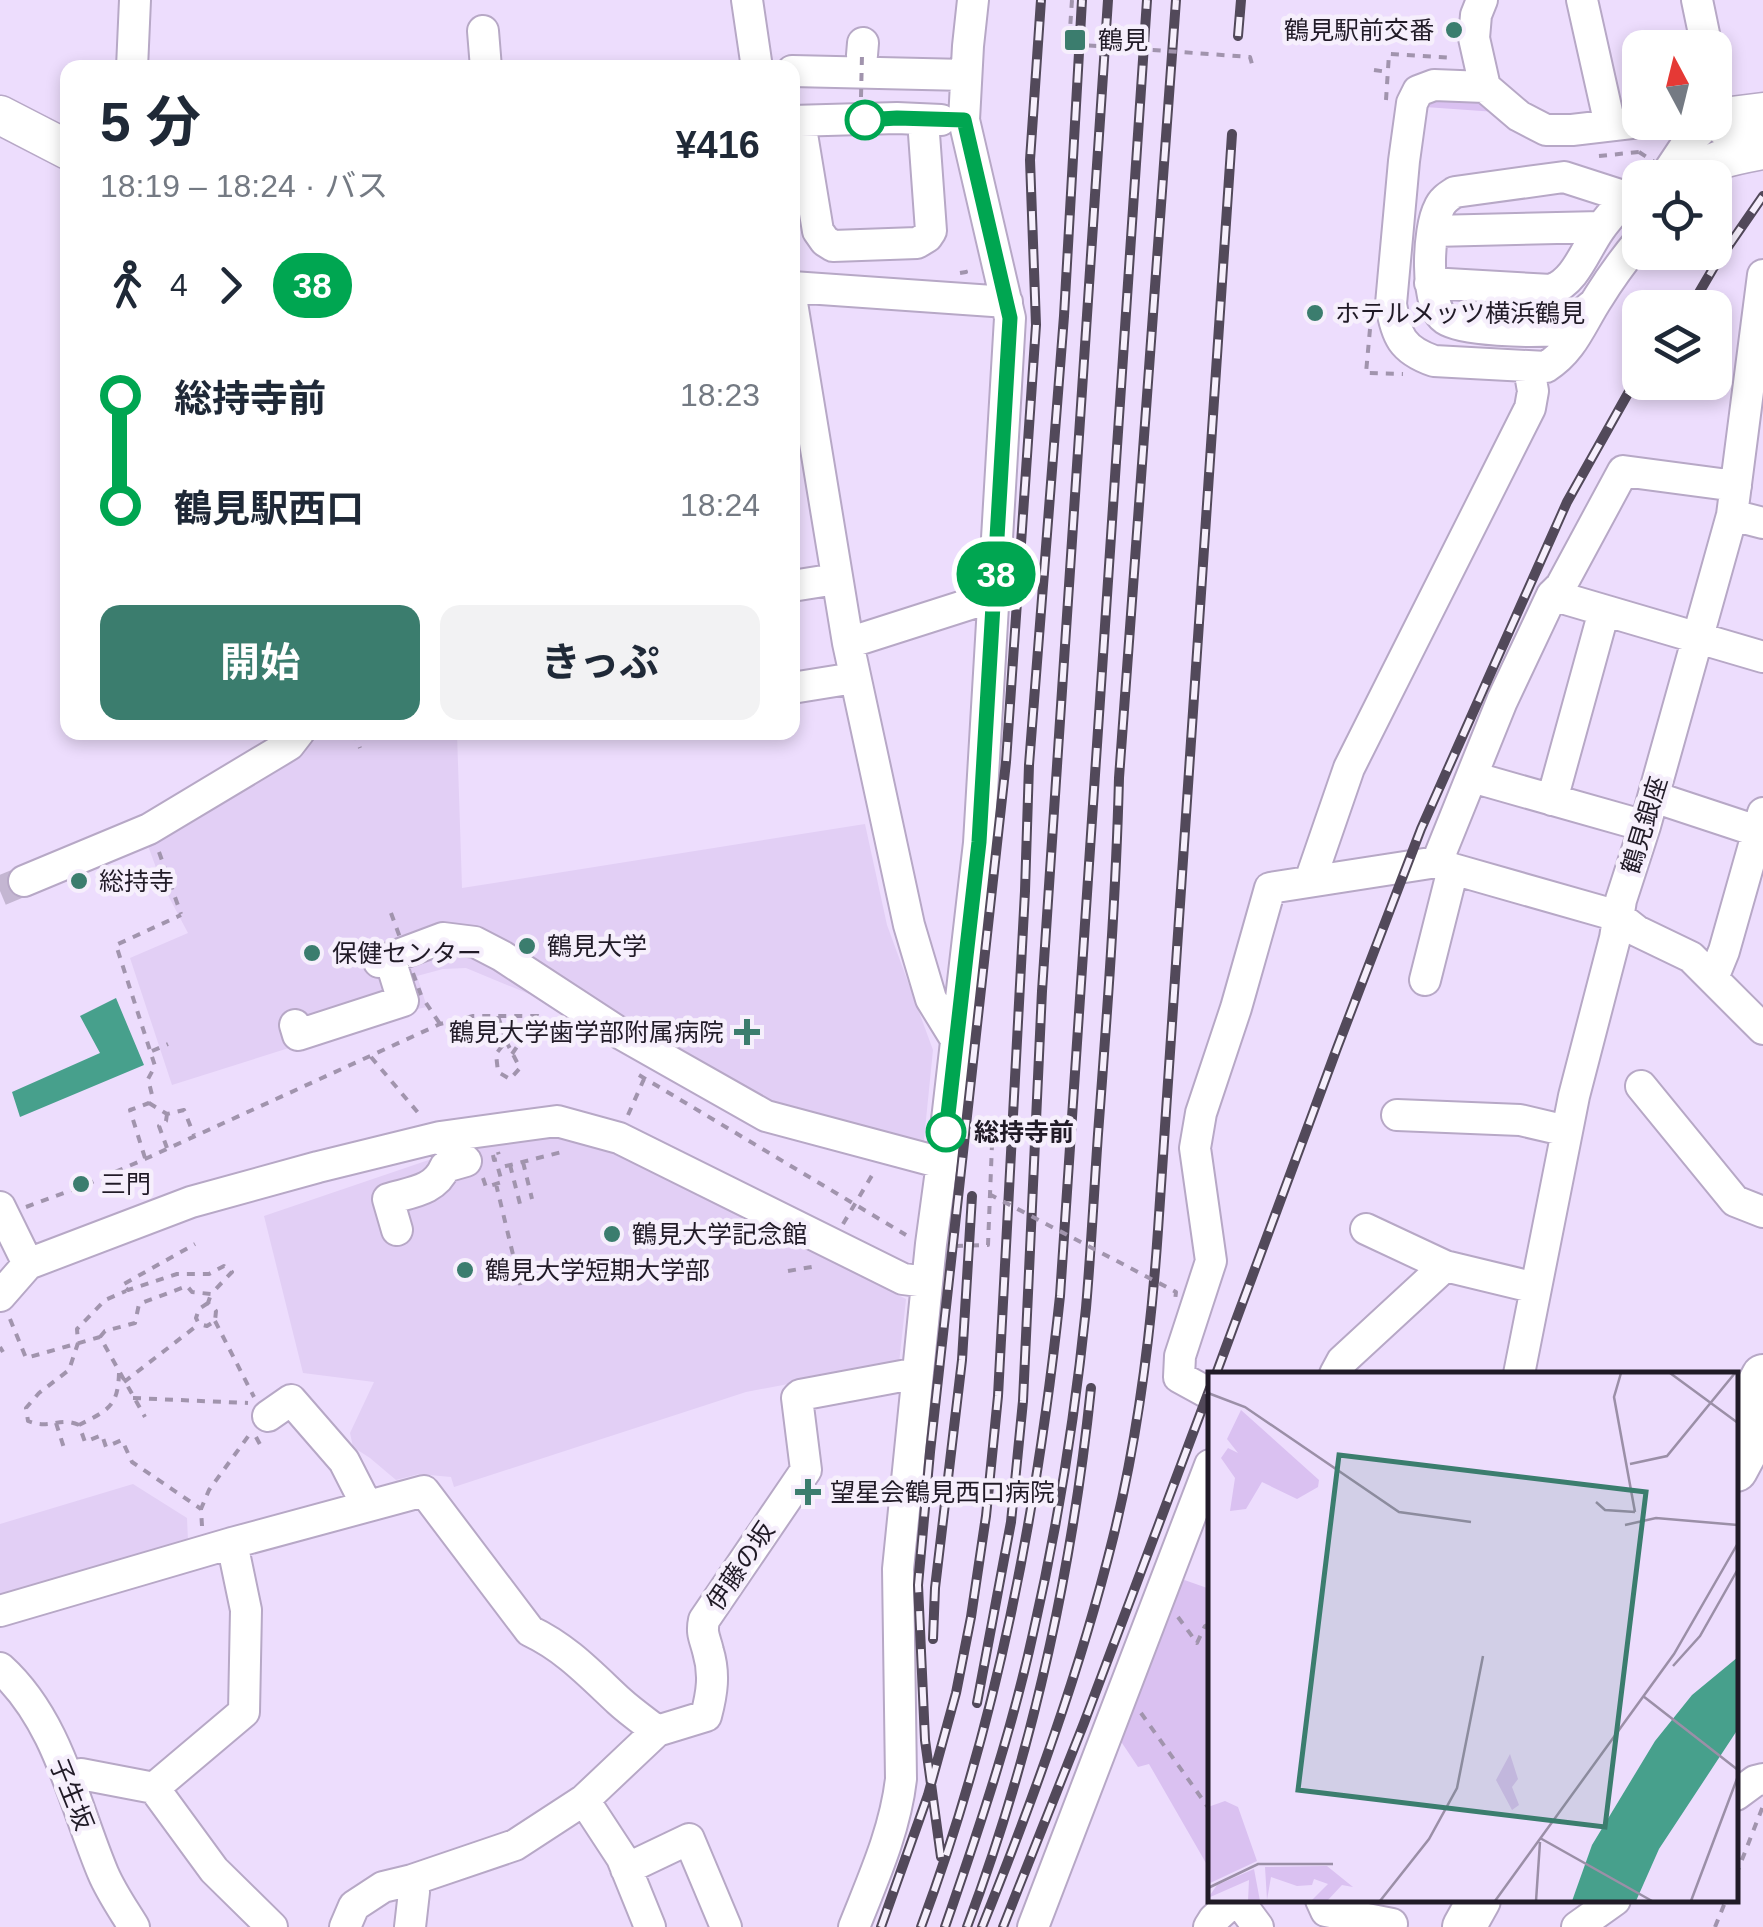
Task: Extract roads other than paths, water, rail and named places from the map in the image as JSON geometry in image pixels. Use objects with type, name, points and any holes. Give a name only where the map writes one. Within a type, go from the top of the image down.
[{"type":"highway","points":[[1738,1423],[1763,1376]]},
{"type":"highway","points":[[1738,1466],[1763,1419]]},
{"type":"highway","points":[[1464,1927],[1478,1902]]},
{"type":"highway","points":[[1488,1927],[1502,1902]]},
{"type":"main road","points":[[1732,118],[1763,112]]},
{"type":"main road","points":[[0,115],[60,146]]},
{"type":"main road","points":[[1732,133],[1763,146]]},
{"type":"main road","points":[[1720,160],[1763,146]]},
{"type":"street","points":[[132,60],[134,0]]},
{"type":"street","points":[[747,0],[756,60]]},
{"type":"street","points":[[854,1927],[898,1808],[902,1779],[898,1570],[927,1282],[949,1152],[955,1038],[979,842],[995,596],[1010,318],[964,120],[973,0]]},
{"type":"street","points":[[1482,0],[1474,38],[1485,86],[1519,116],[1546,130],[1622,124]]},
{"type":"street","points":[[1582,0],[1622,115]]},
{"type":"street","points":[[1698,0],[1704,30]]},
{"type":"street","points":[[483,31],[485,60]]},
{"type":"street","points":[[800,71],[966,75]]},
{"type":"street","points":[[1485,86],[1434,85],[1418,92],[1412,102],[1392,304],[1394,324],[1402,343],[1417,355],[1434,360],[1546,367],[1569,348],[1622,262]]},
{"type":"street","points":[[800,141],[818,231],[826,241],[833,246],[917,242],[931,231],[923,120]]},
{"type":"street","points":[[800,121],[964,120]]},
{"type":"street","points":[[1676,160],[1692,140]]},
{"type":"street","points":[[1596,301],[1568,326],[1554,330],[1451,322],[1440,315],[1432,300],[1430,283],[1438,209],[1456,192],[1564,177],[1622,194]]},
{"type":"street","points":[[1430,283],[1551,290],[1563,286],[1601,227],[1622,207]]},
{"type":"street","points":[[1433,231],[1601,227]]},
{"type":"street","name":"鶴見銀座","points":[[1519,1372],[1567,1131],[1621,900],[1650,812],[1734,501],[1756,391],[1763,275]]},
{"type":"street","points":[[800,288],[1007,302]]},
{"type":"street","points":[[800,353],[854,678],[908,925],[931,999],[955,1038]]},
{"type":"street","points":[[1310,882],[1349,768],[1530,408],[1529,368]]},
{"type":"street","points":[[1425,980],[1445,866],[1472,777],[1502,701],[1552,595],[1561,586],[1623,471],[1734,501],[1763,524]]},
{"type":"street","points":[[800,585],[836,578]]},
{"type":"street","points":[[1552,595],[1763,657]]},
{"type":"street","points":[[848,643],[995,596]]},
{"type":"street","points":[[1552,800],[1604,612]]},
{"type":"street","points":[[800,687],[854,678]]},
{"type":"street","points":[[24,882],[149,829],[293,740]]},
{"type":"street","points":[[1472,777],[1552,800],[1761,826],[1713,978]]},
{"type":"street","points":[[1208,1393],[1180,1377],[1180,1356],[1211,1260],[1195,1148],[1201,1112],[1270,888],[1445,866],[1618,916],[1637,931],[1690,957],[1763,1029]]},
{"type":"street","points":[[294,1025],[298,1035],[403,1001],[392,958],[443,938],[475,942],[766,1116],[949,1152]]},
{"type":"street","points":[[1642,1086],[1735,1201],[1763,1212]]},
{"type":"street","points":[[1397,1115],[1520,1120],[1567,1131]]},
{"type":"street","points":[[0,1296],[28,1264],[191,1202],[440,1137],[557,1120],[619,1138],[832,1246],[903,1279],[927,1282]]},
{"type":"street","points":[[397,1230],[388,1199],[432,1187],[445,1168],[491,1166],[440,1137]]},
{"type":"street","points":[[0,1207],[28,1264]]},
{"type":"street","points":[[1366,1229],[1445,1266],[1536,1288]]},
{"type":"street","points":[[1336,1372],[1342,1361],[1445,1266]]},
{"type":"street","name":"伊藤の坂","points":[[657,1731],[706,1716],[714,1688],[701,1634],[704,1620],[806,1470],[796,1398],[918,1373]]},
{"type":"street","points":[[260,1424],[291,1400],[344,1461],[368,1506]]},
{"type":"street","points":[[1033,1927],[1208,1470]]},
{"type":"street","points":[[0,1612],[424,1491],[530,1631],[581,1664],[657,1731],[584,1800],[515,1845],[383,1887],[354,1906],[346,1927]]},
{"type":"street","points":[[154,1788],[244,1712],[246,1610],[218,1548]]},
{"type":"street","name":"子生坂","points":[[0,1668],[37,1714],[69,1779],[106,1879],[134,1927]]},
{"type":"street","points":[[69,1779],[81,1774],[154,1788],[214,1870],[272,1927]]},
{"type":"street","points":[[1738,1794],[1763,1779]]},
{"type":"street","points":[[584,1800],[626,1868],[650,1927]]},
{"type":"street","points":[[626,1868],[689,1838],[726,1927]]},
{"type":"street","points":[[410,1927],[412,1880]]},
{"type":"street","points":[[1210,1927],[1214,1918],[1234,1902]]},
{"type":"street","points":[[1239,1902],[1258,1927]]},
{"type":"street","points":[[1321,1902],[1326,1911],[1394,1917]]},
{"type":"street","points":[[1577,1927],[1612,1902]]},
{"type":"tunnel","points":[[0,891],[24,881]]},
{"type":"railway","points":[[941,1857],[925,1740],[918,1585],[1006,762],[1036,325],[1030,160],[1041,0]]},
{"type":"railway","points":[[881,1927],[928,1795],[956,1693],[986,1516],[998,1396],[1029,765],[1064,316],[1082,0]]},
{"type":"railway","points":[[977,1703],[1011,1522],[1023,1401],[1042,991],[1108,0]]},
{"type":"railway","points":[[921,1927],[972,1773],[992,1695],[1026,1537],[1051,1377],[1060,1296],[1147,0]]},
{"type":"railway","points":[[945,1927],[994,1780],[1025,1667],[1058,1510],[1082,1348],[1176,0]]},
{"type":"railway","points":[[1238,36],[1241,0]]},
{"type":"railway","points":[[982,1927],[1037,1783],[1086,1637],[1122,1500],[1142,1385],[1158,1230],[1232,134]]},
{"type":"railway","points":[[1701,290],[1763,196]]},
{"type":"railway","points":[[1217,1372],[1421,829],[1567,502],[1624,400]]},
{"type":"railway","points":[[933,1639],[935,1588],[962,1360],[972,1196]]},
{"type":"railway","points":[[967,1927],[1011,1796],[1046,1661],[1073,1525],[1091,1388]]},
{"type":"railway","points":[[1003,1927],[1208,1393]]},
{"type":"place","name":"鶴見駅前交番","points":[[1454,30]]},
{"type":"place","name":"鶴見","points":[[1075,40]]},
{"type":"place","name":"ホテルメッツ横浜鶴見","points":[[1315,313]]},
{"type":"place","name":"総持寺","points":[[79,881]]},
{"type":"place","name":"鶴見大学","points":[[527,946]]},
{"type":"place","name":"保健センター","points":[[312,953]]},
{"type":"place","name":"鶴見大学歯学部附属病院","points":[[747,1032]]},
{"type":"place","name":"総持寺前","points":[[946,1132]]},
{"type":"place","name":"三門","points":[[81,1184]]},
{"type":"place","name":"鶴見大学記念館","points":[[612,1234]]},
{"type":"place","name":"鶴見大学短期大学部","points":[[465,1270]]},
{"type":"place","name":"望星会鶴見西口病院","points":[[808,1492]]}]
